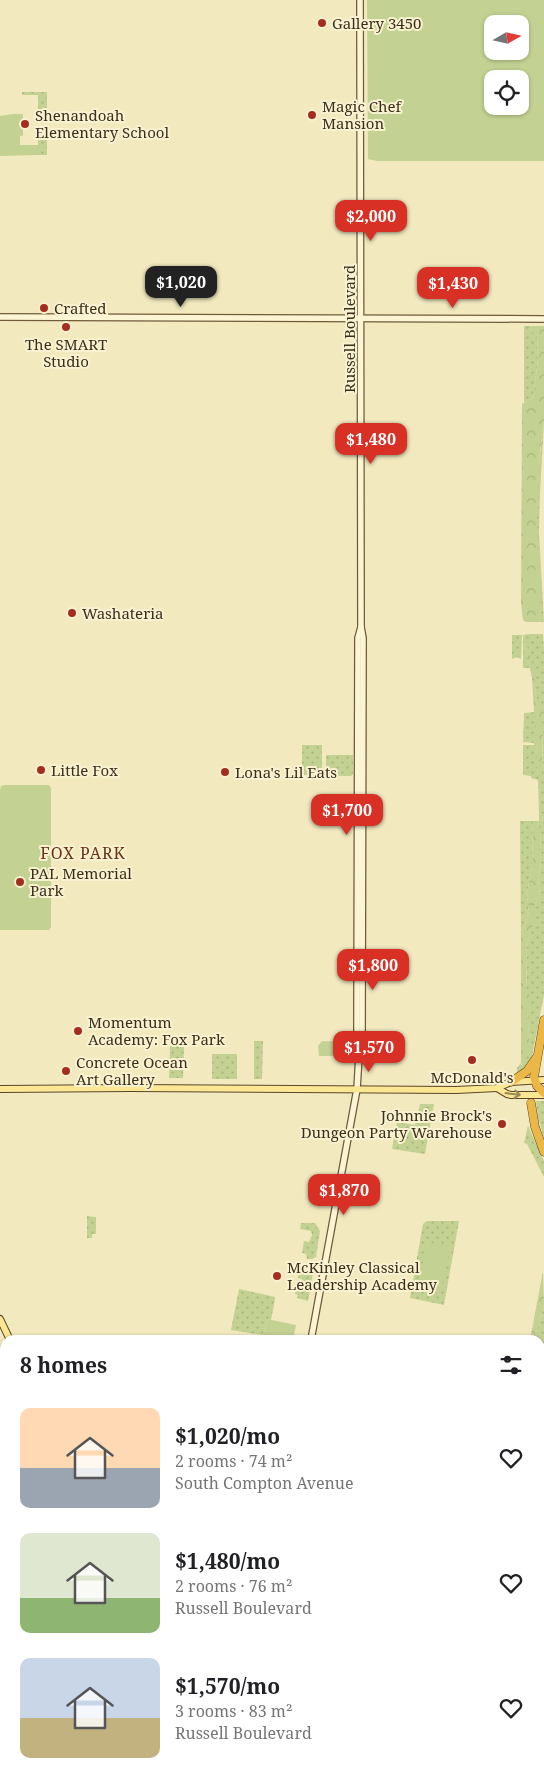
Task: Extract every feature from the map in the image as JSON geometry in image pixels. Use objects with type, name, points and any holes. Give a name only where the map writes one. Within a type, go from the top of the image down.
[{"type":"highway","points":[[544,1020],[538,1054],[540,1082],[544,1094]]},
{"type":"highway","points":[[511,1082],[528,1069],[538,1054]]},
{"type":"highway","points":[[531,1099],[534,1127],[544,1152]]},
{"type":"main road","name":"Russell Boulevard","points":[[311,1335],[357,1089],[360,1039],[362,1034],[363,638],[361,628],[360,0]]},
{"type":"main road","points":[[0,317],[544,320]]},
{"type":"main road","points":[[0,1089],[448,1090],[496,1088],[511,1082],[540,1082]]},
{"type":"main road","points":[[531,1099],[533,1090],[540,1082]]},
{"type":"main road","points":[[496,1088],[506,1094],[531,1099],[544,1094]]},
{"type":"main road","points":[[0,1319],[8,1335]]},
{"type":"green space","points":[[367,0],[544,0],[544,161],[377,161],[368,159]]},
{"type":"green space","points":[[22,92],[47,92],[47,123],[36,122],[38,95],[22,95]]},
{"type":"green space","points":[[23,114],[23,136],[20,136],[20,145],[38,145],[38,155],[0,156],[0,116]]},
{"type":"green space","points":[[47,127],[47,155],[38,155],[36,128]]},
{"type":"green space","points":[[524,326],[531,326],[532,332],[537,335],[538,360],[533,398],[524,403]]},
{"type":"green space","points":[[531,326],[544,326],[544,422],[540,451],[537,519],[541,622],[526,622],[523,620],[521,603],[522,404],[533,398],[538,360],[537,335],[532,332]]},
{"type":"green space","points":[[544,422],[539,532],[544,622],[541,622],[537,497]]},
{"type":"green space","points":[[543,634],[544,649],[544,995],[532,1056],[526,1069],[517,1073],[517,1068],[521,1063],[521,1066],[530,1043],[527,1013],[530,996],[526,991],[526,953],[534,923],[534,906],[540,893],[538,880],[541,863],[540,830],[543,821],[542,815],[539,813],[538,780],[531,778],[531,776],[523,775],[523,745],[534,745],[534,743],[523,742],[524,713],[535,712],[538,776],[542,776],[542,725],[531,662],[524,642],[530,668],[523,668],[523,635]]},
{"type":"green space","points":[[512,635],[522,635],[521,659],[517,657],[512,659]]},
{"type":"green space","points":[[524,642],[526,642],[533,665],[536,696],[543,727],[542,776],[538,777],[532,678]]},
{"type":"green space","points":[[302,745],[322,745],[322,775],[302,775]]},
{"type":"green space","points":[[326,755],[353,755],[353,774],[351,776],[326,776]]},
{"type":"green space","name":"FOX PARK","points":[[49,785],[51,788],[51,927],[49,930],[0,930],[0,790],[1,786]]},
{"type":"green space","points":[[539,813],[542,815],[543,821],[540,830],[541,863],[538,880],[540,893],[534,906],[534,923],[526,953],[526,990],[530,996],[531,1005],[527,1013],[530,1043],[523,1066],[521,1063],[521,935],[529,912],[527,892],[532,868],[533,821],[539,821]]},
{"type":"green space","points":[[520,821],[533,821],[532,868],[527,892],[529,912],[521,935]]},
{"type":"green space","points":[[254,1041],[263,1041],[262,1079],[254,1079]]},
{"type":"green space","points":[[322,1041],[347,1042],[350,1047],[349,1056],[319,1056],[318,1046]]},
{"type":"green space","points":[[170,1046],[184,1046],[183,1078],[169,1078]]},
{"type":"green space","points":[[212,1054],[237,1054],[237,1079],[212,1079]]},
{"type":"green space","points":[[536,1101],[544,1101],[544,1138],[538,1117]]},
{"type":"green space","points":[[420,1104],[434,1104],[425,1154],[392,1149],[397,1122],[415,1125]]},
{"type":"green space","points":[[528,1126],[544,1161],[544,1177],[527,1144],[524,1143]]},
{"type":"green space","points":[[87,1216],[96,1217],[96,1234],[92,1234],[92,1238],[87,1238]]},
{"type":"green space","points":[[427,1221],[459,1221],[444,1305],[410,1298],[423,1224]]},
{"type":"green space","points":[[301,1223],[315,1223],[320,1231],[316,1257],[312,1259],[307,1259],[306,1254],[302,1253],[304,1241],[309,1242],[312,1235],[311,1231],[300,1229]]},
{"type":"green space","points":[[427,1242],[450,1247],[441,1291],[418,1287]]},
{"type":"green space","points":[[306,1263],[314,1267],[308,1301],[297,1298],[298,1295],[295,1294],[296,1289],[300,1289],[302,1279],[298,1278],[300,1266],[306,1266]]},
{"type":"green space","points":[[543,1271],[544,1304],[535,1335],[531,1335]]},
{"type":"green space","points":[[239,1289],[275,1297],[271,1320],[267,1319],[263,1335],[231,1330]]},
{"type":"green space","points":[[544,1304],[544,1335],[535,1335]]},
{"type":"green space","points":[[267,1319],[296,1325],[294,1335],[263,1335]]},
{"type":"place","name":"Gallery 3450","points":[[322,23]]},
{"type":"place","name":"Magic Chef Mansion","points":[[312,115]]},
{"type":"place","name":"Shenandoah Elementary School","points":[[25,124]]},
{"type":"place","name":"Crafted","points":[[44,308]]},
{"type":"place","name":"The SMART Studio","points":[[66,327]]},
{"type":"place","name":"Washateria","points":[[72,613]]},
{"type":"place","name":"Little Fox","points":[[41,770]]},
{"type":"place","name":"Lona's Lil Eats","points":[[225,772]]},
{"type":"place","name":"PAL Memorial Park","points":[[20,882]]},
{"type":"place","name":"Momentum Academy: Fox Park","points":[[78,1031]]},
{"type":"place","name":"McDonald's","points":[[472,1060]]},
{"type":"place","name":"Concrete Ocean Art Gallery","points":[[66,1071]]},
{"type":"place","name":"Johnnie Brock's Dungeon Party Warehouse","points":[[502,1124]]},
{"type":"place","name":"McKinley Classical Leadership Academy","points":[[277,1276]]},
{"type":"district","name":"FOX PARK","points":[[83,853]]}]
